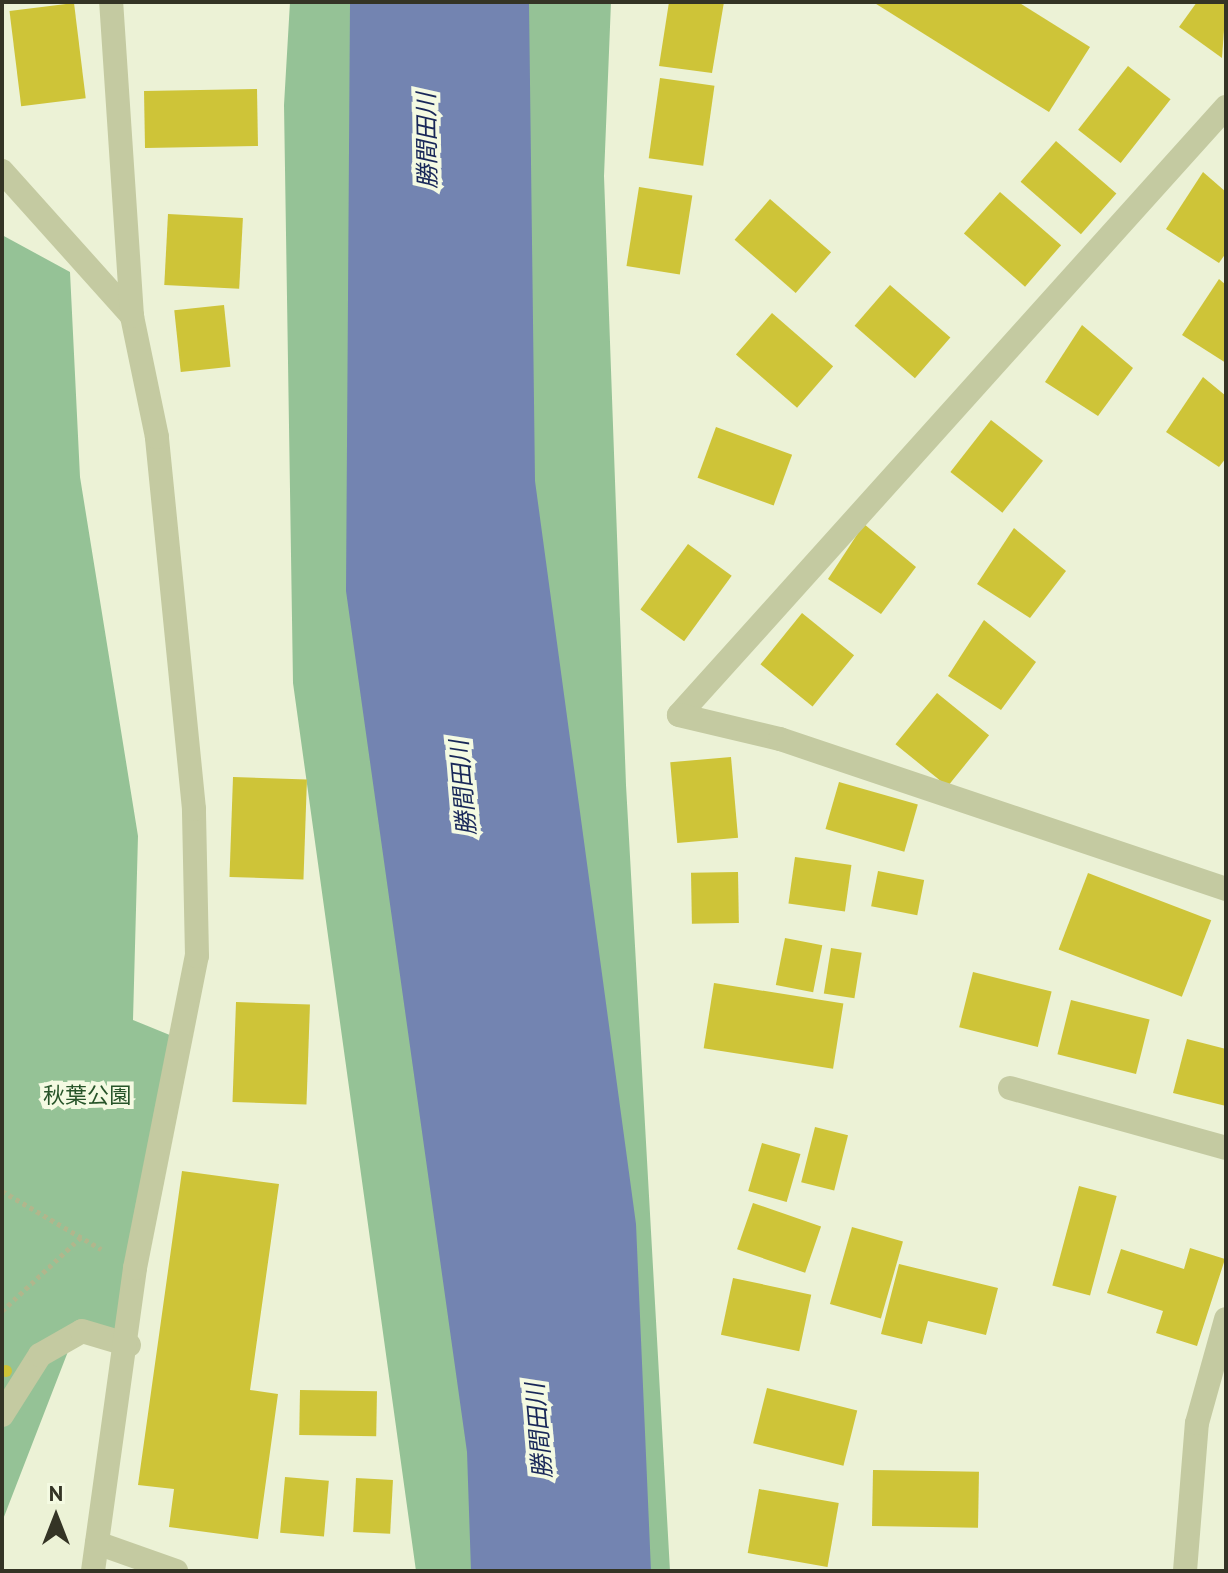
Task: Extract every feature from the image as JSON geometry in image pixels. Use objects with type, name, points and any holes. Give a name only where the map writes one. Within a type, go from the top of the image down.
[{"type":"street","points":[[93,1571],[112,1410],[129,1345],[135,1268],[197,956],[194,809],[157,437],[132,316],[111,2]]},
{"type":"street","points":[[1226,107],[679,715],[780,739],[1226,889]]},
{"type":"street","points":[[2,171],[132,316]]},
{"type":"street","points":[[1010,1088],[1226,1148]]},
{"type":"street","points":[[1185,1571],[1197,1423],[1226,1319]]},
{"type":"street","points":[[2,1415],[40,1355],[82,1331],[129,1345]]},
{"type":"street","points":[[97,1543],[176,1571]]},
{"type":"path","points":[[2,1191],[135,1268]]},
{"type":"path","points":[[2,1311],[81,1237]]},
{"type":"green space","points":[[290,2],[611,2],[604,176],[626,785],[670,1571],[416,1571],[293,683],[284,105]]},
{"type":"green space","name":"秋葉公園","points":[[2,235],[70,272],[80,477],[138,836],[133,1020],[182,1040],[129,1345],[74,1336],[2,1522]]},
{"type":"water","name":"勝間田川","points":[[350,2],[529,2],[535,481],[636,1224],[651,1571],[471,1571],[467,1452],[346,591]]},
{"type":"building","points":[[669,2],[724,2],[712,73],[659,66]]},
{"type":"building","points":[[873,2],[1018,2],[1090,47],[1049,112]]},
{"type":"building","points":[[1197,2],[1226,2],[1222,58],[1179,27]]},
{"type":"building","points":[[74,3],[86,98],[21,106],[9,11]]},
{"type":"building","points":[[1128,66],[1171,99],[1121,163],[1078,130]]},
{"type":"building","points":[[660,78],[714,86],[703,166],[649,158]]},
{"type":"building","points":[[257,89],[258,146],[145,148],[144,91]]},
{"type":"building","points":[[1056,141],[1116,193],[1081,234],[1021,182]]},
{"type":"building","points":[[1203,172],[1226,192],[1226,253],[1219,263],[1166,229]]},
{"type":"building","points":[[639,187],[692,195],[680,274],[626,266]]},
{"type":"building","points":[[1000,192],[1061,245],[1025,287],[964,234]]},
{"type":"building","points":[[770,199],[831,252],[796,293],[735,240]]},
{"type":"building","points":[[168,214],[243,218],[239,289],[164,285]]},
{"type":"building","points":[[1219,279],[1226,285],[1226,363],[1182,335]]},
{"type":"building","points":[[890,285],[950,337],[915,378],[855,326]]},
{"type":"building","points":[[224,305],[230,367],[181,372],[174,310]]},
{"type":"building","points":[[772,313],[833,366],[797,408],[736,355]]},
{"type":"building","points":[[1082,325],[1133,368],[1098,416],[1045,382]]},
{"type":"building","points":[[1203,377],[1226,396],[1226,458],[1219,467],[1166,432]]},
{"type":"building","points":[[991,420],[1043,461],[1002,513],[950,472]]},
{"type":"building","points":[[716,427],[792,455],[774,505],[698,478]]},
{"type":"building","points":[[864,524],[916,567],[881,614],[828,579]]},
{"type":"building","points":[[1014,528],[1066,571],[1030,618],[977,584]]},
{"type":"building","points":[[688,544],[732,576],[684,641],[640,610]]},
{"type":"building","points":[[802,613],[854,655],[813,706],[760,664]]},
{"type":"building","points":[[984,620],[1036,662],[1001,710],[948,676]]},
{"type":"building","points":[[937,693],[989,735],[948,786],[895,744]]},
{"type":"building","points":[[731,757],[738,838],[677,843],[670,762]]},
{"type":"building","points":[[233,777],[307,780],[303,880],[230,877]]},
{"type":"building","points":[[839,782],[918,805],[904,852],[825,829]]},
{"type":"building","points":[[795,857],[851,865],[845,911],[788,904]]},
{"type":"building","points":[[878,871],[924,880],[917,915],[871,906]]},
{"type":"building","points":[[738,872],[739,923],[692,924],[691,873]]},
{"type":"building","points":[[1088,873],[1211,920],[1182,997],[1059,950]]},
{"type":"building","points":[[785,938],[822,945],[813,992],[776,985]]},
{"type":"building","points":[[831,948],[862,953],[854,998],[824,993]]},
{"type":"building","points":[[973,972],[1052,992],[1038,1047],[959,1027]]},
{"type":"building","points":[[714,983],[843,1003],[833,1069],[704,1048]]},
{"type":"building","points":[[1071,1000],[1150,1020],[1136,1074],[1057,1054]]},
{"type":"building","points":[[236,1002],[310,1005],[306,1105],[233,1102]]},
{"type":"building","points":[[1187,1039],[1226,1049],[1226,1106],[1173,1093]]},
{"type":"building","points":[[815,1127],[848,1135],[834,1191],[801,1182]]},
{"type":"building","points":[[762,1143],[800,1154],[787,1202],[748,1191]]},
{"type":"building","points":[[182,1171],[279,1184],[250,1390],[278,1394],[258,1539],[169,1527],[174,1489],[138,1485]]},
{"type":"building","points":[[1079,1186],[1117,1196],[1090,1296],[1052,1285]]},
{"type":"building","points":[[753,1203],[821,1226],[805,1273],[737,1249]]},
{"type":"building","points":[[852,1227],[903,1242],[881,1319],[830,1304]]},
{"type":"building","points":[[1190,1248],[1225,1259],[1197,1346],[1156,1333],[1163,1311],[1107,1293],[1121,1249],[1184,1269]]},
{"type":"building","points":[[899,1264],[998,1288],[986,1335],[928,1321],[922,1344],[881,1334]]},
{"type":"building","points":[[733,1278],[811,1295],[799,1351],[721,1335]]},
{"type":"building","points":[[1,1366],[11,1366],[11,1376],[1,1376]]},
{"type":"building","points":[[767,1388],[857,1410],[843,1466],[753,1443]]},
{"type":"building","points":[[300,1390],[377,1391],[376,1436],[299,1435]]},
{"type":"building","points":[[873,1470],[979,1472],[978,1528],[872,1526]]},
{"type":"building","points":[[285,1477],[329,1481],[324,1537],[280,1533]]},
{"type":"building","points":[[356,1478],[393,1480],[390,1534],[353,1532]]},
{"type":"building","points":[[759,1489],[839,1503],[827,1567],[748,1553]]}]
